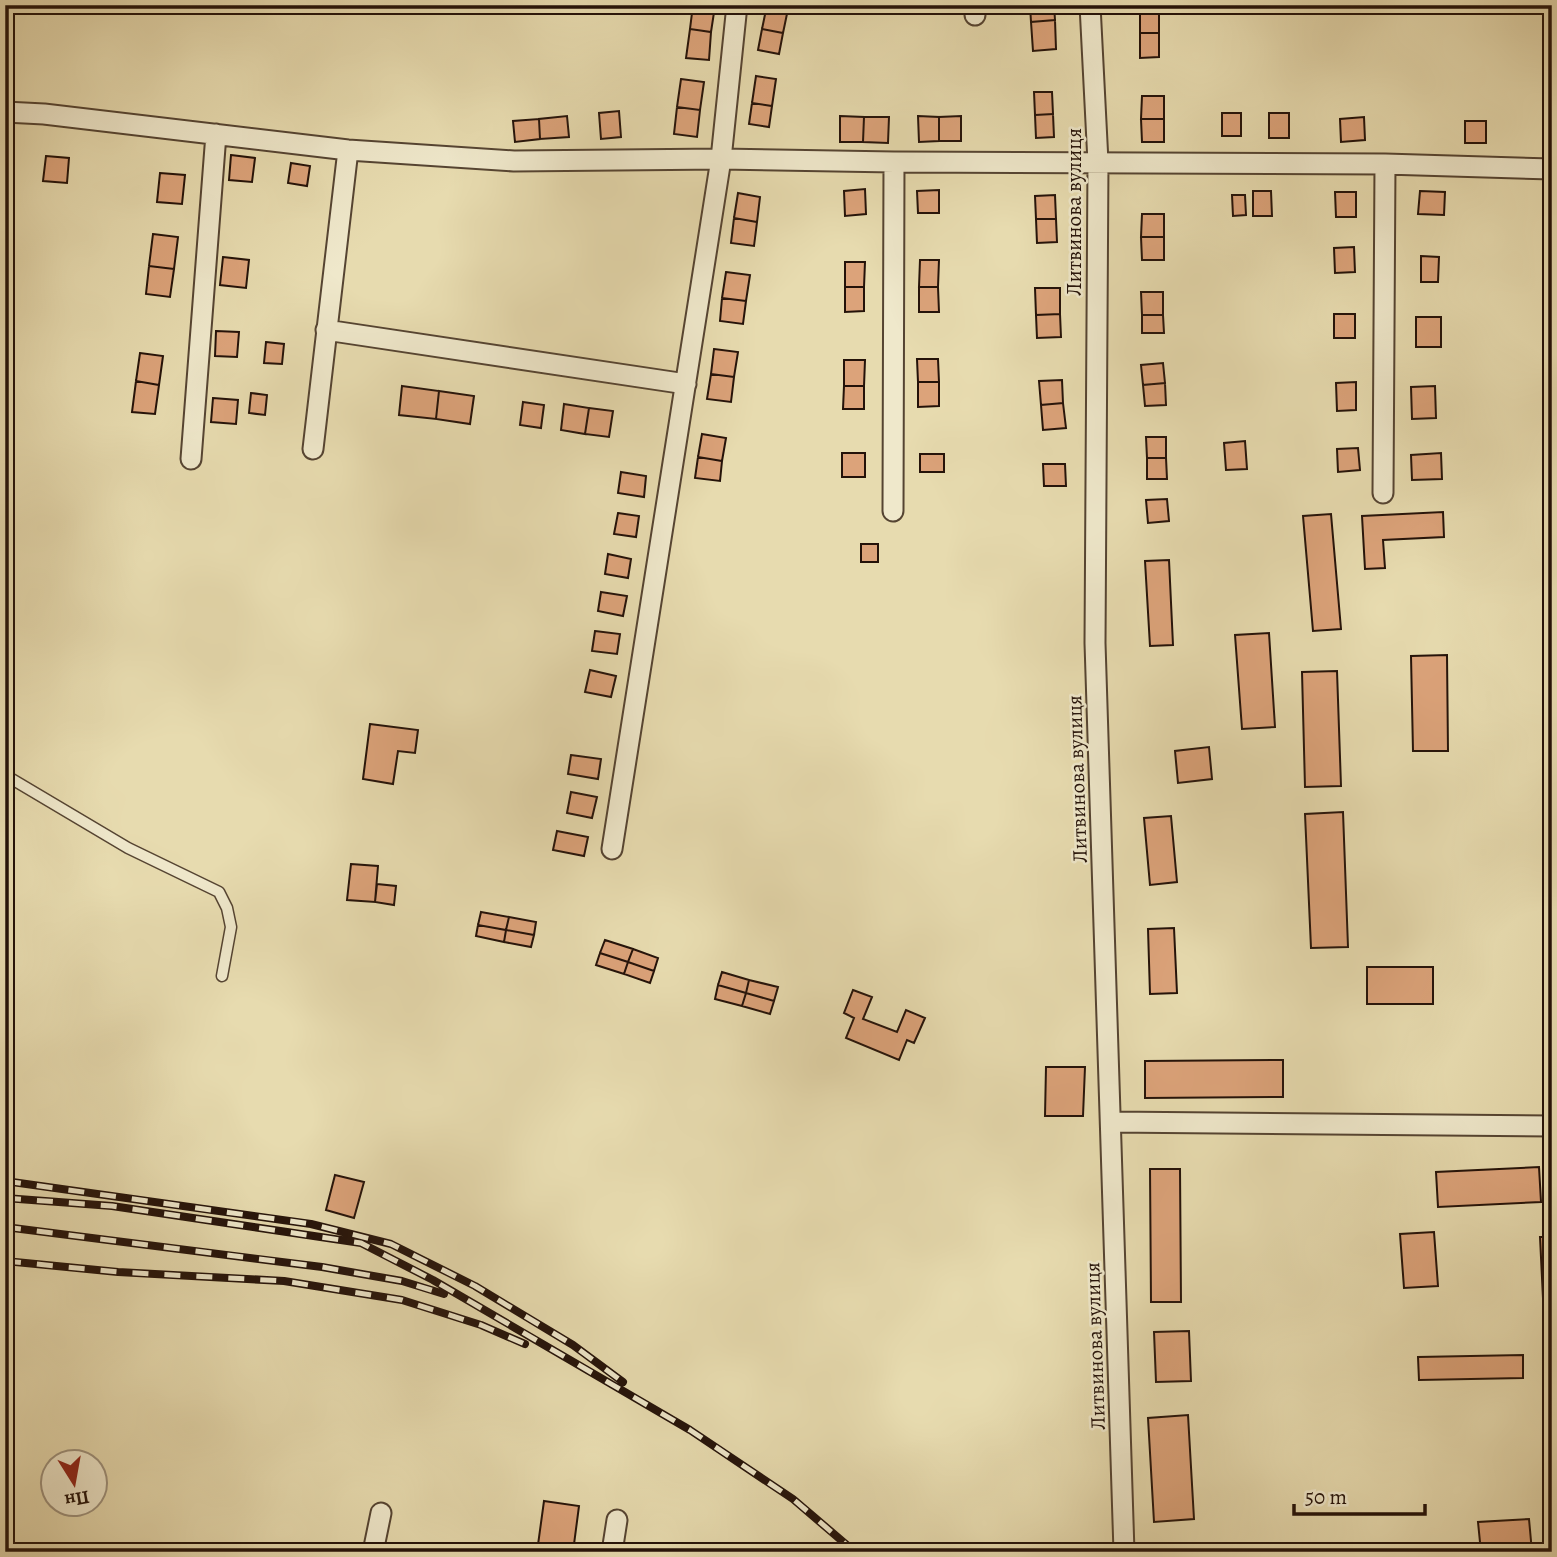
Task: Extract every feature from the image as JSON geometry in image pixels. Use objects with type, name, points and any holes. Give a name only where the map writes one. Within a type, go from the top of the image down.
[{"type":"street","points":[[612,849],[722,159],[737,5]]},
{"type":"street","name":"Литвинова вулиця","points":[[1090,5],[1098,162],[1096,643],[1124,1552]]},
{"type":"street","points":[[5,112],[44,114],[348,149],[514,161],[722,159],[1385,164],[1552,169]]},
{"type":"street","points":[[191,459],[216,134]]},
{"type":"street","points":[[313,449],[348,149]]},
{"type":"street","points":[[893,511],[894,162]]},
{"type":"street","points":[[1383,493],[1385,164]]},
{"type":"street","points":[[326,330],[686,384]]},
{"type":"street","points":[[1111,1122],[1552,1126]]},
{"type":"street","points":[[373,1552],[381,1513]]},
{"type":"street","points":[[612,1552],[617,1520]]},
{"type":"lane","points":[[5,775],[128,848],[219,892],[227,908],[231,927],[222,976]]},
{"type":"building","points":[[693,5],[715,6],[711,32],[690,29]]},
{"type":"building","points":[[767,5],[788,9],[783,33],[762,29]]},
{"type":"building","points":[[1030,5],[1054,5],[1055,20],[1031,22]]},
{"type":"building","points":[[1140,10],[1159,10],[1159,33],[1140,33]]},
{"type":"building","points":[[1055,20],[1056,49],[1033,51],[1031,22]]},
{"type":"building","points":[[1545,28],[1552,28],[1552,148],[1546,148]]},
{"type":"building","points":[[690,29],[711,32],[709,60],[686,58]]},
{"type":"building","points":[[762,29],[783,33],[779,54],[758,50]]},
{"type":"building","points":[[1140,33],[1159,33],[1159,57],[1140,58]]},
{"type":"building","points":[[756,76],[776,79],[772,106],[752,103]]},
{"type":"building","points":[[681,79],[704,82],[700,110],[677,107]]},
{"type":"building","points":[[1034,92],[1052,92],[1053,114],[1035,115]]},
{"type":"building","points":[[1142,96],[1164,96],[1164,119],[1141,119]]},
{"type":"building","points":[[752,103],[772,106],[769,127],[749,124]]},
{"type":"building","points":[[677,107],[700,110],[697,137],[674,134]]},
{"type":"building","points":[[619,111],[621,137],[601,139],[599,113]]},
{"type":"building","points":[[1222,113],[1241,113],[1241,136],[1222,136]]},
{"type":"building","points":[[1269,113],[1289,113],[1289,138],[1269,138]]},
{"type":"building","points":[[1053,114],[1054,137],[1036,138],[1035,115]]},
{"type":"building","points":[[567,116],[569,137],[540,139],[539,119]]},
{"type":"building","points":[[840,116],[864,117],[863,142],[840,142]]},
{"type":"building","points":[[918,116],[939,117],[939,141],[919,142]]},
{"type":"building","points":[[961,116],[961,141],[939,141],[939,117]]},
{"type":"building","points":[[864,117],[889,117],[888,143],[863,142]]},
{"type":"building","points":[[1364,117],[1365,140],[1341,142],[1340,119]]},
{"type":"building","points":[[539,119],[540,139],[515,142],[513,121]]},
{"type":"building","points":[[1141,119],[1164,119],[1164,142],[1142,142]]},
{"type":"building","points":[[1465,121],[1486,121],[1486,143],[1465,143]]},
{"type":"building","points":[[231,155],[255,158],[252,182],[229,180]]},
{"type":"building","points":[[46,156],[69,158],[67,183],[43,181]]},
{"type":"building","points":[[291,163],[310,166],[307,186],[288,183]]},
{"type":"building","points":[[160,173],[185,175],[182,204],[157,202]]},
{"type":"building","points":[[865,189],[866,214],[845,216],[844,191]]},
{"type":"building","points":[[939,190],[939,213],[918,213],[917,191]]},
{"type":"building","points":[[1253,191],[1271,191],[1272,216],[1253,216]]},
{"type":"building","points":[[1420,191],[1445,192],[1444,215],[1418,214]]},
{"type":"building","points":[[1335,192],[1356,192],[1356,217],[1336,217]]},
{"type":"building","points":[[738,193],[760,197],[757,222],[734,218]]},
{"type":"building","points":[[1055,195],[1056,219],[1036,219],[1035,196]]},
{"type":"building","points":[[1232,195],[1245,195],[1246,215],[1233,216]]},
{"type":"building","points":[[1142,214],[1164,214],[1164,237],[1141,237]]},
{"type":"building","points":[[734,218],[757,222],[754,246],[731,243]]},
{"type":"building","points":[[1036,219],[1056,219],[1057,242],[1037,243]]},
{"type":"building","points":[[153,234],[178,237],[174,269],[149,266]]},
{"type":"building","points":[[1141,237],[1164,237],[1164,260],[1142,260]]},
{"type":"building","points":[[1354,247],[1355,272],[1335,273],[1334,248]]},
{"type":"building","points":[[1421,256],[1439,257],[1438,282],[1421,282]]},
{"type":"building","points":[[223,257],[249,260],[246,288],[220,285]]},
{"type":"building","points":[[920,260],[939,260],[938,287],[919,287]]},
{"type":"building","points":[[845,262],[865,262],[864,287],[845,287]]},
{"type":"building","points":[[149,266],[174,269],[170,297],[146,294]]},
{"type":"building","points":[[726,272],[750,275],[746,301],[722,298]]},
{"type":"building","points":[[845,287],[864,287],[864,311],[845,312]]},
{"type":"building","points":[[919,287],[938,287],[939,312],[919,312]]},
{"type":"building","points":[[1035,288],[1060,288],[1060,314],[1036,315]]},
{"type":"building","points":[[1141,292],[1163,292],[1163,315],[1142,315]]},
{"type":"building","points":[[722,298],[746,301],[743,324],[720,321]]},
{"type":"building","points":[[1060,314],[1061,337],[1037,338],[1036,315]]},
{"type":"building","points":[[1334,314],[1355,314],[1355,338],[1334,338]]},
{"type":"building","points":[[1142,315],[1163,315],[1164,333],[1142,333]]},
{"type":"building","points":[[1416,317],[1441,317],[1441,347],[1416,347]]},
{"type":"building","points":[[216,331],[239,332],[237,357],[215,356]]},
{"type":"building","points":[[266,342],[284,344],[282,364],[264,363]]},
{"type":"building","points":[[714,349],[738,352],[734,377],[711,374]]},
{"type":"building","points":[[140,353],[163,356],[159,385],[136,381]]},
{"type":"building","points":[[917,359],[938,359],[939,382],[918,382]]},
{"type":"building","points":[[844,360],[865,360],[864,386],[844,386]]},
{"type":"building","points":[[1163,363],[1165,383],[1143,385],[1141,365]]},
{"type":"building","points":[[711,374],[734,377],[731,402],[707,399]]},
{"type":"building","points":[[1062,380],[1063,403],[1041,405],[1039,381]]},
{"type":"building","points":[[136,381],[159,385],[155,414],[132,412]]},
{"type":"building","points":[[918,382],[939,382],[939,406],[918,407]]},
{"type":"building","points":[[1356,382],[1356,410],[1337,411],[1336,383]]},
{"type":"building","points":[[1165,383],[1166,405],[1145,406],[1143,385]]},
{"type":"building","points":[[402,386],[439,391],[436,419],[399,415]]},
{"type":"building","points":[[844,386],[864,386],[864,409],[843,409]]},
{"type":"building","points":[[1435,386],[1436,418],[1412,419],[1411,387]]},
{"type":"building","points":[[439,391],[474,396],[470,424],[436,419]]},
{"type":"building","points":[[251,393],[267,395],[265,415],[249,413]]},
{"type":"building","points":[[213,398],[238,400],[236,424],[211,422]]},
{"type":"building","points":[[523,402],[544,405],[541,428],[520,425]]},
{"type":"building","points":[[1063,403],[1066,428],[1043,430],[1041,405]]},
{"type":"building","points":[[564,404],[589,408],[585,434],[561,430]]},
{"type":"building","points":[[589,408],[613,411],[609,437],[585,434]]},
{"type":"building","points":[[702,434],[726,438],[722,461],[698,457]]},
{"type":"building","points":[[1146,437],[1166,437],[1166,458],[1147,458]]},
{"type":"building","points":[[1245,441],[1247,469],[1226,470],[1224,443]]},
{"type":"building","points":[[1358,448],[1360,470],[1338,472],[1337,449]]},
{"type":"building","points":[[842,453],[865,453],[865,477],[842,477]]},
{"type":"building","points":[[1441,453],[1442,479],[1412,480],[1411,455]]},
{"type":"building","points":[[920,454],[944,454],[944,472],[920,472]]},
{"type":"building","points":[[698,457],[722,461],[720,481],[695,478]]},
{"type":"building","points":[[1147,458],[1166,458],[1167,479],[1147,479]]},
{"type":"building","points":[[1043,464],[1065,464],[1066,486],[1044,486]]},
{"type":"building","points":[[621,472],[646,476],[644,497],[618,493]]},
{"type":"building","points":[[1167,499],[1169,521],[1148,523],[1146,500]]},
{"type":"building","points":[[1443,512],[1444,537],[1383,540],[1385,568],[1365,569],[1362,516]]},
{"type":"building","points":[[618,513],[639,516],[636,537],[614,534]]},
{"type":"building","points":[[1331,514],[1341,629],[1313,631],[1303,516]]},
{"type":"building","points":[[861,544],[878,544],[878,562],[861,562]]},
{"type":"building","points":[[608,554],[631,559],[628,578],[605,574]]},
{"type":"building","points":[[1169,560],[1173,645],[1150,646],[1145,561]]},
{"type":"building","points":[[601,592],[627,596],[623,616],[598,611]]},
{"type":"building","points":[[595,631],[620,634],[617,654],[592,651]]},
{"type":"building","points":[[1269,633],[1275,727],[1242,729],[1235,635]]},
{"type":"building","points":[[1447,655],[1448,751],[1413,751],[1411,656]]},
{"type":"building","points":[[590,670],[616,676],[611,697],[585,692]]},
{"type":"building","points":[[1337,671],[1341,786],[1305,787],[1302,672]]},
{"type":"building","points":[[370,724],[418,730],[415,753],[398,751],[393,784],[363,779]]},
{"type":"building","points":[[1209,747],[1212,779],[1178,783],[1175,751]]},
{"type":"building","points":[[571,755],[601,759],[598,779],[568,774]]},
{"type":"building","points":[[571,792],[597,797],[592,818],[567,813]]},
{"type":"building","points":[[1343,812],[1348,947],[1311,948],[1305,814]]},
{"type":"building","points":[[1171,816],[1177,882],[1150,885],[1144,818]]},
{"type":"building","points":[[557,831],[588,837],[584,856],[553,850]]},
{"type":"building","points":[[351,864],[378,866],[375,902],[347,900]]},
{"type":"building","points":[[377,884],[396,886],[394,905],[375,902]]},
{"type":"building","points":[[481,912],[509,917],[506,930],[478,925]]},
{"type":"building","points":[[509,917],[536,922],[534,935],[506,930]]},
{"type":"building","points":[[478,925],[506,930],[504,942],[476,936]]},
{"type":"building","points":[[1174,928],[1177,993],[1150,994],[1148,929]]},
{"type":"building","points":[[506,930],[534,935],[531,947],[504,942]]},
{"type":"building","points":[[605,940],[633,949],[628,962],[600,953]]},
{"type":"building","points":[[633,949],[658,958],[654,971],[628,962]]},
{"type":"building","points":[[600,953],[628,962],[624,974],[596,965]]},
{"type":"building","points":[[628,962],[654,971],[650,983],[624,974]]},
{"type":"building","points":[[1367,967],[1433,967],[1433,1004],[1367,1004]]},
{"type":"building","points":[[5,970],[13,971],[8,998],[5,998]]},
{"type":"building","points":[[722,972],[749,980],[746,993],[718,985]]},
{"type":"building","points":[[749,980],[778,987],[774,1001],[746,993]]},
{"type":"building","points":[[718,985],[746,993],[742,1006],[715,999]]},
{"type":"building","points":[[853,990],[872,997],[863,1019],[897,1032],[906,1010],[925,1018],[914,1043],[907,1040],[899,1060],[846,1038],[854,1018],[844,1013]]},
{"type":"building","points":[[746,993],[774,1001],[770,1014],[742,1006]]},
{"type":"building","points":[[1283,1060],[1283,1097],[1145,1098],[1145,1061]]},
{"type":"building","points":[[1046,1067],[1085,1067],[1083,1116],[1045,1116]]},
{"type":"building","points":[[1539,1167],[1541,1202],[1438,1207],[1436,1172]]},
{"type":"building","points":[[1150,1169],[1180,1169],[1181,1302],[1151,1302]]},
{"type":"building","points":[[335,1175],[364,1182],[354,1218],[326,1210]]},
{"type":"building","points":[[1434,1232],[1438,1286],[1404,1288],[1400,1234]]},
{"type":"building","points":[[1540,1237],[1552,1237],[1552,1339],[1545,1339]]},
{"type":"building","points":[[1189,1331],[1191,1381],[1156,1382],[1154,1332]]},
{"type":"building","points":[[1523,1355],[1523,1378],[1419,1380],[1418,1357]]},
{"type":"building","points":[[1188,1415],[1194,1519],[1154,1522],[1148,1418]]},
{"type":"building","points":[[544,1501],[579,1506],[573,1552],[537,1552]]},
{"type":"building","points":[[1529,1519],[1532,1552],[1481,1552],[1478,1522]]},
{"type":"building","points":[[1193,1548],[1193,1552],[1153,1552],[1153,1549]]},
{"type":"railway","points":[[5,1181],[311,1224],[391,1244],[475,1286],[573,1345],[623,1382]]},
{"type":"railway","points":[[5,1198],[112,1206],[361,1243],[433,1280],[690,1430],[793,1499],[855,1552]]},
{"type":"railway","points":[[5,1227],[322,1267],[402,1281],[444,1294]]},
{"type":"railway","points":[[5,1261],[118,1272],[284,1281],[402,1300],[481,1325],[525,1344]]}]
